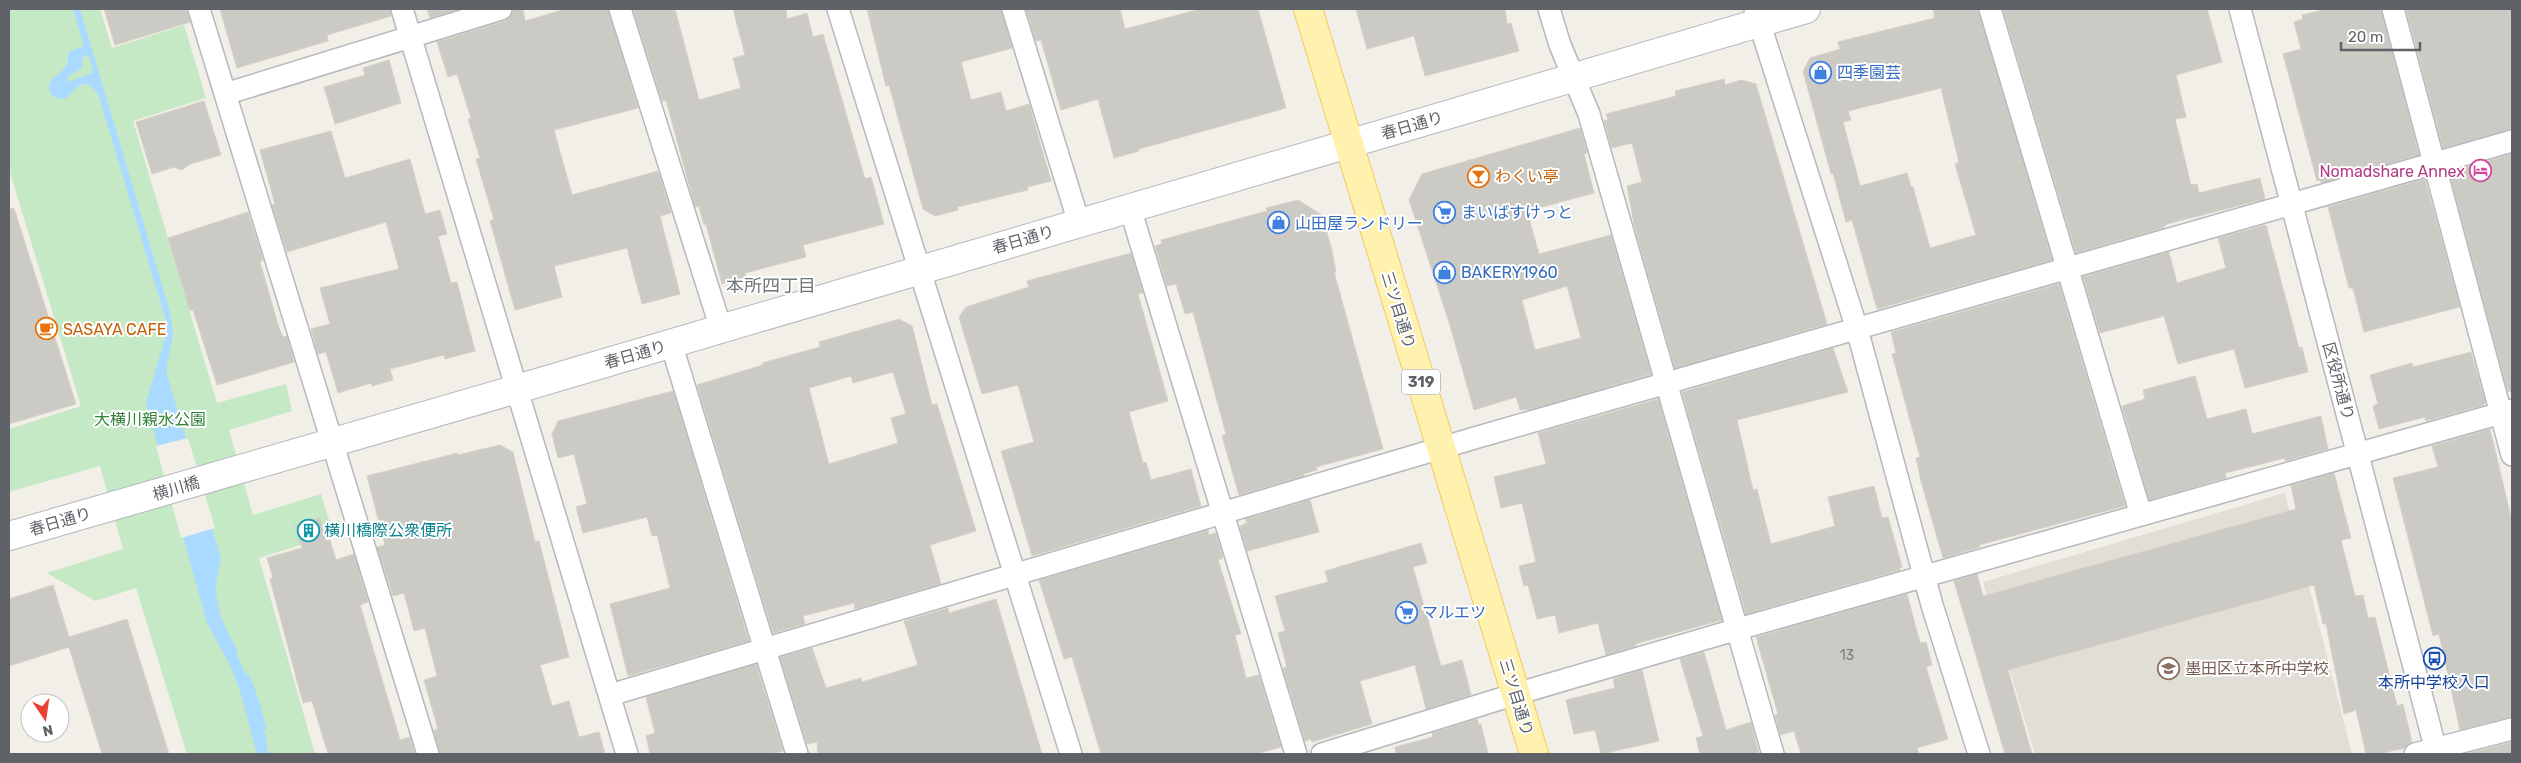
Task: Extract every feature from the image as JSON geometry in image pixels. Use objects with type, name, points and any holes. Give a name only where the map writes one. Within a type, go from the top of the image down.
[{"type":"main road","name":"三ツ目通り","points":[[1308,9],[1534,754]]},
{"type":"street","points":[[199,9],[334,443],[428,754]]},
{"type":"street","points":[[402,9],[627,754]]},
{"type":"street","points":[[225,94],[501,9]]},
{"type":"street","points":[[620,9],[721,328]]},
{"type":"street","points":[[838,9],[1071,754]]},
{"type":"street","points":[[1013,9],[1079,223]]},
{"type":"street","points":[[1549,9],[1560,45],[1589,114],[1773,754]]},
{"type":"street","name":"春日通り","points":[[240,470],[1348,144],[1573,76],[1757,16],[1806,9]]},
{"type":"street","points":[[1990,9],[2141,514]]},
{"type":"street","name":"区役所通り","points":[[2240,9],[2437,752]]},
{"type":"street","points":[[2393,9],[2434,164],[2507,411],[2512,456]]},
{"type":"street","points":[[1757,16],[1857,329],[1925,578],[1979,754]]},
{"type":"street","points":[[610,696],[1441,448],[2512,141]]},
{"type":"street","points":[[1130,208],[1296,754]]},
{"type":"street","points":[[671,343],[797,754]]},
{"type":"street","points":[[1322,754],[1516,694],[1738,629],[1925,578],[2357,452],[2507,411]]},
{"type":"street","name":"横川橋","points":[[111,506],[240,470]]},
{"type":"street","name":"春日通り","points":[[9,536],[111,506]]},
{"type":"street","points":[[2415,754],[2437,752],[2512,729]]},
{"type":"shaded area","name":"墨田区立本所中学校","points":[[2285,493],[2352,754],[2035,754],[1983,582]]},
{"type":"green space","name":"大横川親水公園","points":[[9,9],[100,9],[112,48],[184,25],[206,98],[133,121],[217,403],[286,384],[292,411],[229,430],[253,515],[321,494],[330,523],[339,520],[342,532],[259,558],[315,754],[187,754],[136,588],[95,601],[47,573],[123,549],[100,466],[9,492],[9,429],[81,406],[9,169]]},
{"type":"water","points":[[73,9],[80,9],[170,312],[173,335],[166,371],[221,559],[216,585],[218,607],[238,651],[236,653],[257,694],[267,730],[264,730],[268,751],[271,754],[257,754],[239,688],[230,665],[207,623],[146,403],[167,331],[167,324],[98,93],[88,84],[82,85],[63,99],[51,95],[49,89],[53,78],[67,65],[69,52],[84,46]],"holes":[[[86,54],[90,59],[93,73],[68,82],[67,77],[82,68],[82,58]]]},
{"type":"pier","points":[[188,438],[215,528],[181,538],[156,446]]},
{"type":"building","points":[[104,9],[187,9],[190,22],[115,45]]},
{"type":"building","points":[[220,9],[390,9],[391,16],[327,35],[328,41],[237,68]]},
{"type":"building","points":[[427,9],[459,9],[430,18]]},
{"type":"building","points":[[513,9],[523,9],[525,21],[566,9],[608,9],[638,108],[554,130],[572,195],[658,171],[671,213],[660,216],[680,294],[642,304],[627,248],[554,266],[562,297],[515,310],[490,221],[494,220],[476,159],[480,158],[468,119],[471,118],[457,74],[448,77],[437,42],[505,21],[510,17]]},
{"type":"building","points":[[633,9],[675,9],[699,100],[741,88],[733,58],[745,55],[733,9],[786,9],[787,19],[807,13],[813,37],[823,34],[865,179],[871,177],[884,224],[803,245],[806,257],[745,273],[746,277],[722,284],[706,224],[704,225],[699,206],[695,207],[666,100],[662,101]]},
{"type":"building","points":[[867,9],[1001,9],[1012,48],[961,62],[971,100],[1001,92],[1006,111],[1029,104],[1051,181],[1027,187],[1028,190],[957,207],[958,210],[935,216],[923,209],[889,85],[886,86]]},
{"type":"building","points":[[1026,9],[1120,9],[1125,29],[1201,9],[1258,9],[1286,108],[1139,149],[1139,151],[1114,158],[1098,99],[1061,110],[1041,40],[1036,41]]},
{"type":"building","points":[[1356,9],[1505,9],[1507,24],[1511,23],[1519,51],[1425,76],[1414,36],[1367,49]]},
{"type":"building","points":[[1933,9],[1978,9],[2052,260],[1877,309],[1852,220],[1846,222],[1833,173],[1831,174],[1803,71],[1810,58],[1840,49],[1838,42],[1935,18]],"holes":[[[1941,88],[1959,162],[1955,164],[1976,235],[1930,248],[1913,187],[1911,187],[1907,173],[1860,186],[1843,122],[1851,120],[1848,111]]]},
{"type":"building","points":[[2003,9],[2207,9],[2222,62],[2176,75],[2186,117],[2175,119],[2191,185],[2197,184],[2199,193],[2260,178],[2265,199],[2167,224],[2163,228],[2076,253]]},
{"type":"building","points":[[2327,9],[2381,9],[2419,155],[2321,183],[2321,180],[2317,181],[2283,54],[2301,49],[2294,22],[2303,19],[2302,15]]},
{"type":"building","points":[[2406,9],[2512,9],[2512,129],[2443,148]]},
{"type":"building","points":[[389,60],[401,103],[335,124],[324,87],[365,75],[363,68]]},
{"type":"building","points":[[1724,79],[1725,85],[1741,80],[1756,84],[1827,324],[1675,368],[1635,229],[1627,186],[1642,182],[1632,143],[1612,148],[1604,121],[1608,120],[1606,114],[1676,96],[1675,91]]},
{"type":"building","points":[[204,101],[221,155],[190,164],[182,170],[174,167],[152,174],[136,122]]},
{"type":"building","points":[[1580,128],[1587,153],[1584,154],[1594,193],[1527,211],[1539,254],[1611,235],[1651,374],[1532,409],[1520,410],[1516,397],[1474,410],[1449,322],[1409,200],[1422,174]],"holes":[[[1567,286],[1581,338],[1535,350],[1522,300]]]},
{"type":"building","points":[[331,131],[345,178],[410,159],[425,214],[440,210],[447,234],[438,236],[451,283],[457,282],[475,351],[445,359],[444,355],[390,369],[393,380],[372,386],[371,383],[338,393],[326,352],[318,354],[311,329],[330,324],[320,288],[399,269],[386,222],[287,252],[272,205],[275,204],[260,150]]},
{"type":"building","points":[[2512,154],[2512,391],[2508,392],[2449,172]]},
{"type":"building","points":[[2425,179],[2460,307],[2364,332],[2353,288],[2349,288],[2328,207]]},
{"type":"building","points":[[1298,200],[1322,215],[1332,251],[1336,272],[1334,272],[1383,449],[1316,467],[1317,470],[1303,474],[1304,476],[1239,495],[1222,436],[1226,434],[1193,312],[1185,314],[1176,284],[1167,286],[1155,246],[1162,244],[1161,240],[1267,211],[1266,208]]},
{"type":"building","points":[[14,208],[76,404],[9,424],[9,209]]},
{"type":"building","points":[[248,212],[263,260],[260,262],[279,328],[283,337],[287,336],[294,362],[217,385],[193,310],[189,308],[168,238]]},
{"type":"building","points":[[2266,225],[2299,348],[2302,347],[2308,372],[2245,388],[2234,349],[2178,364],[2164,316],[2100,333],[2083,277],[2169,252],[2177,283],[2226,268],[2218,238]]},
{"type":"building","points":[[1131,253],[1143,293],[1138,294],[1168,401],[1129,412],[1143,463],[1146,462],[1151,480],[1191,469],[1201,506],[1032,556],[1001,451],[1034,442],[1018,385],[982,394],[959,317],[966,307],[1029,287],[1027,281]]},
{"type":"building","points":[[2059,284],[2125,506],[1979,545],[1980,547],[1943,558],[1921,481],[1916,458],[1920,457],[1892,354],[1896,353],[1891,332]]},
{"type":"building","points":[[899,319],[912,326],[932,405],[937,404],[976,531],[930,545],[941,584],[855,609],[854,603],[803,616],[805,624],[773,633],[697,385],[763,365],[762,363],[820,347],[819,342]],"holes":[[[893,372],[906,414],[891,418],[898,443],[829,464],[809,388],[851,376],[853,383]]]},
{"type":"building","points":[[1833,348],[1848,392],[1737,420],[1753,490],[1757,489],[1771,544],[1835,526],[1828,497],[1874,486],[1882,518],[1888,517],[1902,567],[1899,568],[1900,570],[1746,614],[1682,392]]},
{"type":"building","points":[[2471,352],[2485,401],[2484,405],[2426,421],[2425,417],[2379,429],[2373,406],[2378,404],[2370,375],[2412,363],[2413,367]]},
{"type":"building","points":[[2195,376],[2207,419],[2246,409],[2252,434],[2321,416],[2328,449],[2285,461],[2285,458],[2225,473],[2226,478],[2149,500],[2122,406],[2145,399],[2143,390]]},
{"type":"building","points":[[673,391],[749,641],[628,676],[610,604],[670,588],[657,535],[652,536],[647,517],[583,533],[576,507],[587,504],[574,454],[558,458],[552,434],[558,421]]},
{"type":"building","points":[[1658,399],[1722,620],[1635,644],[1636,646],[1606,655],[1598,623],[1559,633],[1555,615],[1537,619],[1528,585],[1524,586],[1519,566],[1536,562],[1522,503],[1501,508],[1494,477],[1546,464],[1538,433]]},
{"type":"building","points":[[2490,429],[2512,521],[2512,717],[2460,730],[2439,634],[2433,636],[2393,478],[2438,467],[2432,446]]},
{"type":"building","points":[[500,445],[513,452],[535,542],[539,541],[569,657],[540,665],[552,706],[569,701],[579,737],[599,732],[605,754],[440,754],[434,730],[438,729],[424,680],[437,676],[425,628],[414,631],[404,593],[393,596],[377,547],[385,545],[367,476],[458,453],[458,455]]},
{"type":"building","points":[[2334,473],[2351,538],[2341,540],[2355,596],[2363,595],[2368,618],[2375,617],[2397,706],[2403,704],[2412,742],[2405,748],[2378,754],[2366,754],[2356,710],[2344,714],[2326,624],[2323,624],[2314,585],[2008,670],[2032,754],[2005,754],[1954,581],[1977,574],[1983,596],[2296,509],[2291,486]]},
{"type":"building","points":[[1310,500],[1319,532],[1247,551],[1240,526],[1247,523],[1245,519]]},
{"type":"building","points":[[320,518],[326,541],[330,540],[336,560],[354,554],[368,602],[360,605],[400,740],[410,737],[415,754],[328,754],[312,701],[303,703],[270,579],[273,578],[267,558],[302,548],[295,525]]},
{"type":"building","points":[[1208,530],[1209,535],[1216,533],[1223,558],[1218,560],[1241,634],[1235,635],[1246,678],[1259,675],[1281,747],[1256,754],[1101,754],[1072,657],[1064,659],[1039,580]]},
{"type":"building","points":[[1421,543],[1427,563],[1413,567],[1441,666],[1462,660],[1471,695],[1426,709],[1415,665],[1360,681],[1372,724],[1312,742],[1311,739],[1305,741],[1283,668],[1287,667],[1278,633],[1285,631],[1275,596],[1328,582],[1325,571]]},
{"type":"building","points":[[53,585],[69,637],[127,619],[169,754],[102,754],[69,647],[9,666],[9,599]]},
{"type":"building","points":[[1907,594],[1920,643],[1926,642],[1932,665],[1926,667],[1948,739],[1917,748],[1919,754],[1801,754],[1794,731],[1780,735],[1775,715],[1778,714],[1756,637]]},
{"type":"building","points":[[996,599],[1042,754],[818,754],[817,742],[807,744],[780,657],[812,648],[826,688],[861,678],[862,682],[918,665],[904,621],[948,608],[949,613]]},
{"type":"building","points":[[1704,652],[1726,730],[1751,722],[1759,754],[1700,754],[1696,738],[1703,736],[1680,659]]},
{"type":"building","points":[[756,664],[783,751],[769,754],[650,754],[646,736],[655,733],[646,697]]},
{"type":"building","points":[[1642,670],[1659,741],[1601,754],[1595,730],[1574,734],[1566,700],[1615,688],[1613,679]]},
{"type":"building","points":[[1477,719],[1479,725],[1481,724],[1488,754],[1396,754],[1395,747],[1433,737],[1432,733]]},
{"type":"building","points":[[2512,742],[2512,754],[2466,754]]},
{"type":"place","name":"四季園芸","points":[[1821,72]]},
{"type":"place","name":"Nomadshare Annex","points":[[2481,171]]},
{"type":"place","name":"わくい亭","points":[[1479,176]]},
{"type":"place","name":"まいばすけっと","points":[[1445,212]]},
{"type":"place","name":"山田屋ランドリー","points":[[1279,223]]},
{"type":"place","name":"BAKERY1960","points":[[1445,272]]},
{"type":"place","name":"SASAYA CAFE","points":[[47,329]]},
{"type":"place","name":"横川橋際公衆便所","points":[[308,530]]},
{"type":"place","name":"マルエツ","points":[[1406,612]]},
{"type":"place","name":"本所中学校入口","points":[[2434,658]]},
{"type":"place","name":"墨田区立本所中学校","points":[[2169,668]]},
{"type":"district","name":"本所四丁目","points":[[771,286]]}]
